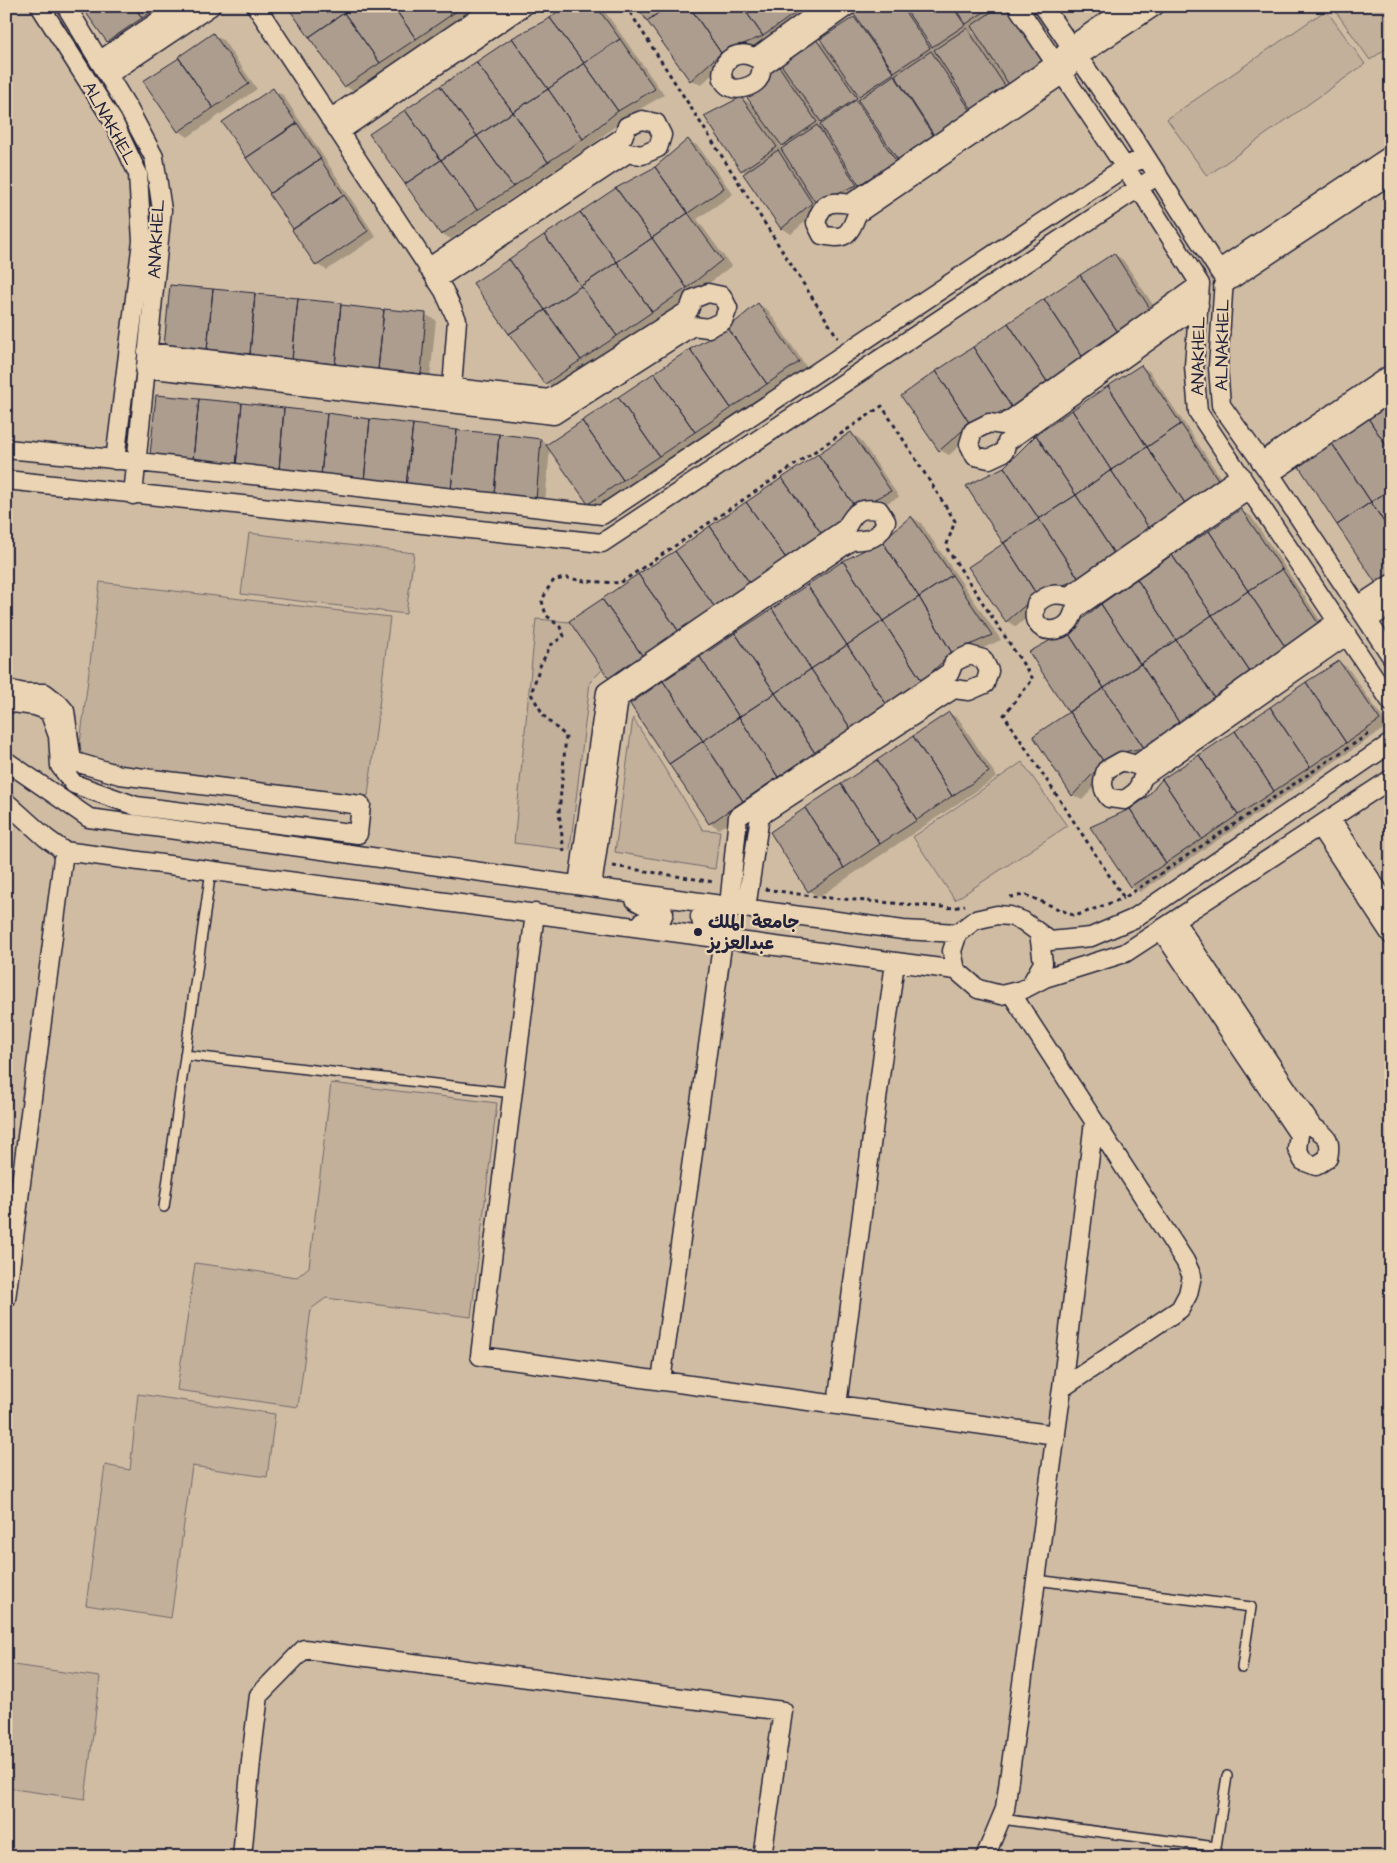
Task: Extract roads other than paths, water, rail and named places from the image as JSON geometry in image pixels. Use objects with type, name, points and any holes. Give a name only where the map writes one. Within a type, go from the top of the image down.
[{"type":"street","name":"ALNAKHEL","points":[[40,6],[113,121],[138,174],[142,241],[115,460]]},
{"type":"street","name":"ANAKHEL","points":[[66,6],[129,110],[154,157],[162,210],[133,495]]},
{"type":"street","points":[[104,68],[181,6]]},
{"type":"street","points":[[104,68],[211,6]]},
{"type":"street","points":[[256,6],[432,274],[458,320],[452,388]]},
{"type":"street","points":[[335,126],[495,6]]},
{"type":"street","points":[[335,126],[524,6]]},
{"type":"street","points":[[826,6],[755,58],[744,54],[730,58],[724,65],[722,74],[725,82],[730,87],[740,88],[757,82],[762,67],[848,6]]},
{"type":"street","points":[[1018,6],[1139,188],[1200,284],[1003,425],[989,423],[973,431],[969,444],[975,456],[989,459],[1004,452],[1007,442],[1199,305]]},
{"type":"street","points":[[1043,6],[1158,175],[1220,278]]},
{"type":"street","points":[[1060,68],[850,204],[836,202],[827,204],[820,210],[816,223],[822,235],[836,238],[844,237],[852,228],[856,214],[1060,68],[1075,51],[1129,6]]},
{"type":"street","points":[[1075,51],[1155,6]]},
{"type":"street","points":[[642,120],[656,123],[662,135],[658,148],[642,155],[628,153],[432,274],[623,137],[627,126],[642,120]]},
{"type":"street","points":[[1220,278],[1391,156]]},
{"type":"street","points":[[6,449],[602,515],[1125,167],[1145,157]]},
{"type":"street","points":[[1220,278],[1391,174]]},
{"type":"street","points":[[9,480],[133,495],[602,543],[1158,175]]},
{"type":"street","name":"ALNAKHEL","points":[[1220,278],[1218,367],[1221,404],[1266,468],[1391,656]]},
{"type":"street","name":"ANAKHEL","points":[[1200,284],[1194,366],[1198,412],[1391,702]]},
{"type":"street","points":[[708,292],[722,296],[728,308],[723,321],[708,328],[694,326],[554,415],[146,360],[452,388],[549,399],[689,310],[693,299],[708,292]]},
{"type":"street","points":[[1266,468],[1391,374]]},
{"type":"street","points":[[1266,468],[1391,392]]},
{"type":"street","points":[[1245,482],[1075,609],[1070,621],[1063,628],[1054,630],[1043,629],[1036,623],[1034,615],[1036,604],[1044,596],[1056,594],[1069,596],[1245,482]]},
{"type":"street","points":[[866,508],[879,510],[886,521],[882,532],[868,540],[851,541],[619,698],[585,885],[606,692],[846,528],[852,516],[866,508]]},
{"type":"street","points":[[1363,613],[1391,584]]},
{"type":"street","points":[[1363,613],[1391,605]]},
{"type":"street","points":[[1342,628],[1143,777],[1137,791],[1125,800],[1110,798],[1104,791],[1102,783],[1106,770],[1122,761],[1136,765],[1342,628]]},
{"type":"street","points":[[741,941],[725,928],[702,923],[700,917],[706,912],[752,919],[746,908],[738,817],[950,672],[954,662],[968,656],[983,658],[989,671],[985,684],[968,691],[954,689],[760,816],[746,908]]},
{"type":"street","points":[[6,690],[25,693],[45,693],[59,704],[65,711],[72,761],[120,775],[361,804],[358,834],[136,806],[74,784],[60,766],[58,736],[49,711],[34,706],[6,702]]},
{"type":"street","points":[[956,970],[952,951],[958,933],[975,920],[997,915],[1010,916],[1023,921],[1050,941],[1091,937],[1133,919],[1391,743]]},
{"type":"street","points":[[6,762],[88,818],[903,930],[958,933]]},
{"type":"street","points":[[6,802],[46,838],[64,851],[956,970],[978,989],[1001,995],[1011,993],[1046,978],[1125,953],[1391,779]]},
{"type":"street","points":[[1325,822],[1391,910]]},
{"type":"street","points":[[1325,822],[1391,934]]},
{"type":"street","points":[[6,1299],[64,851]]},
{"type":"street","points":[[607,923],[626,921],[654,924],[661,920],[664,912],[641,905],[623,891]]},
{"type":"street","points":[[535,913],[480,1356],[1056,1435]]},
{"type":"street","points":[[1168,925],[1312,1126],[1326,1135],[1331,1146],[1328,1158],[1316,1166],[1303,1161],[1297,1148],[1299,1135],[1168,925]]},
{"type":"street","points":[[1029,986],[1043,963],[1040,933]]},
{"type":"street","points":[[661,1381],[723,939]]},
{"type":"street","points":[[837,1405],[895,962]]},
{"type":"street","points":[[1011,993],[1185,1261],[1192,1276],[1188,1294],[1180,1309],[1062,1388]]},
{"type":"street","points":[[985,1857],[1005,1809],[1056,1435],[1094,1122]]},
{"type":"street","points":[[242,1857],[259,1695],[304,1649],[783,1711],[762,1857]]},
{"type":"lane","points":[[164,1207],[211,870]]},
{"type":"lane","points":[[185,1055],[513,1093]]},
{"type":"lane","points":[[1036,1580],[1251,1607],[1242,1668]]},
{"type":"lane","points":[[1001,1819],[1216,1847],[1227,1776]]},
{"type":"place","name":"جامعة الملك عبدالعزيز","points":[[698,932]]}]
